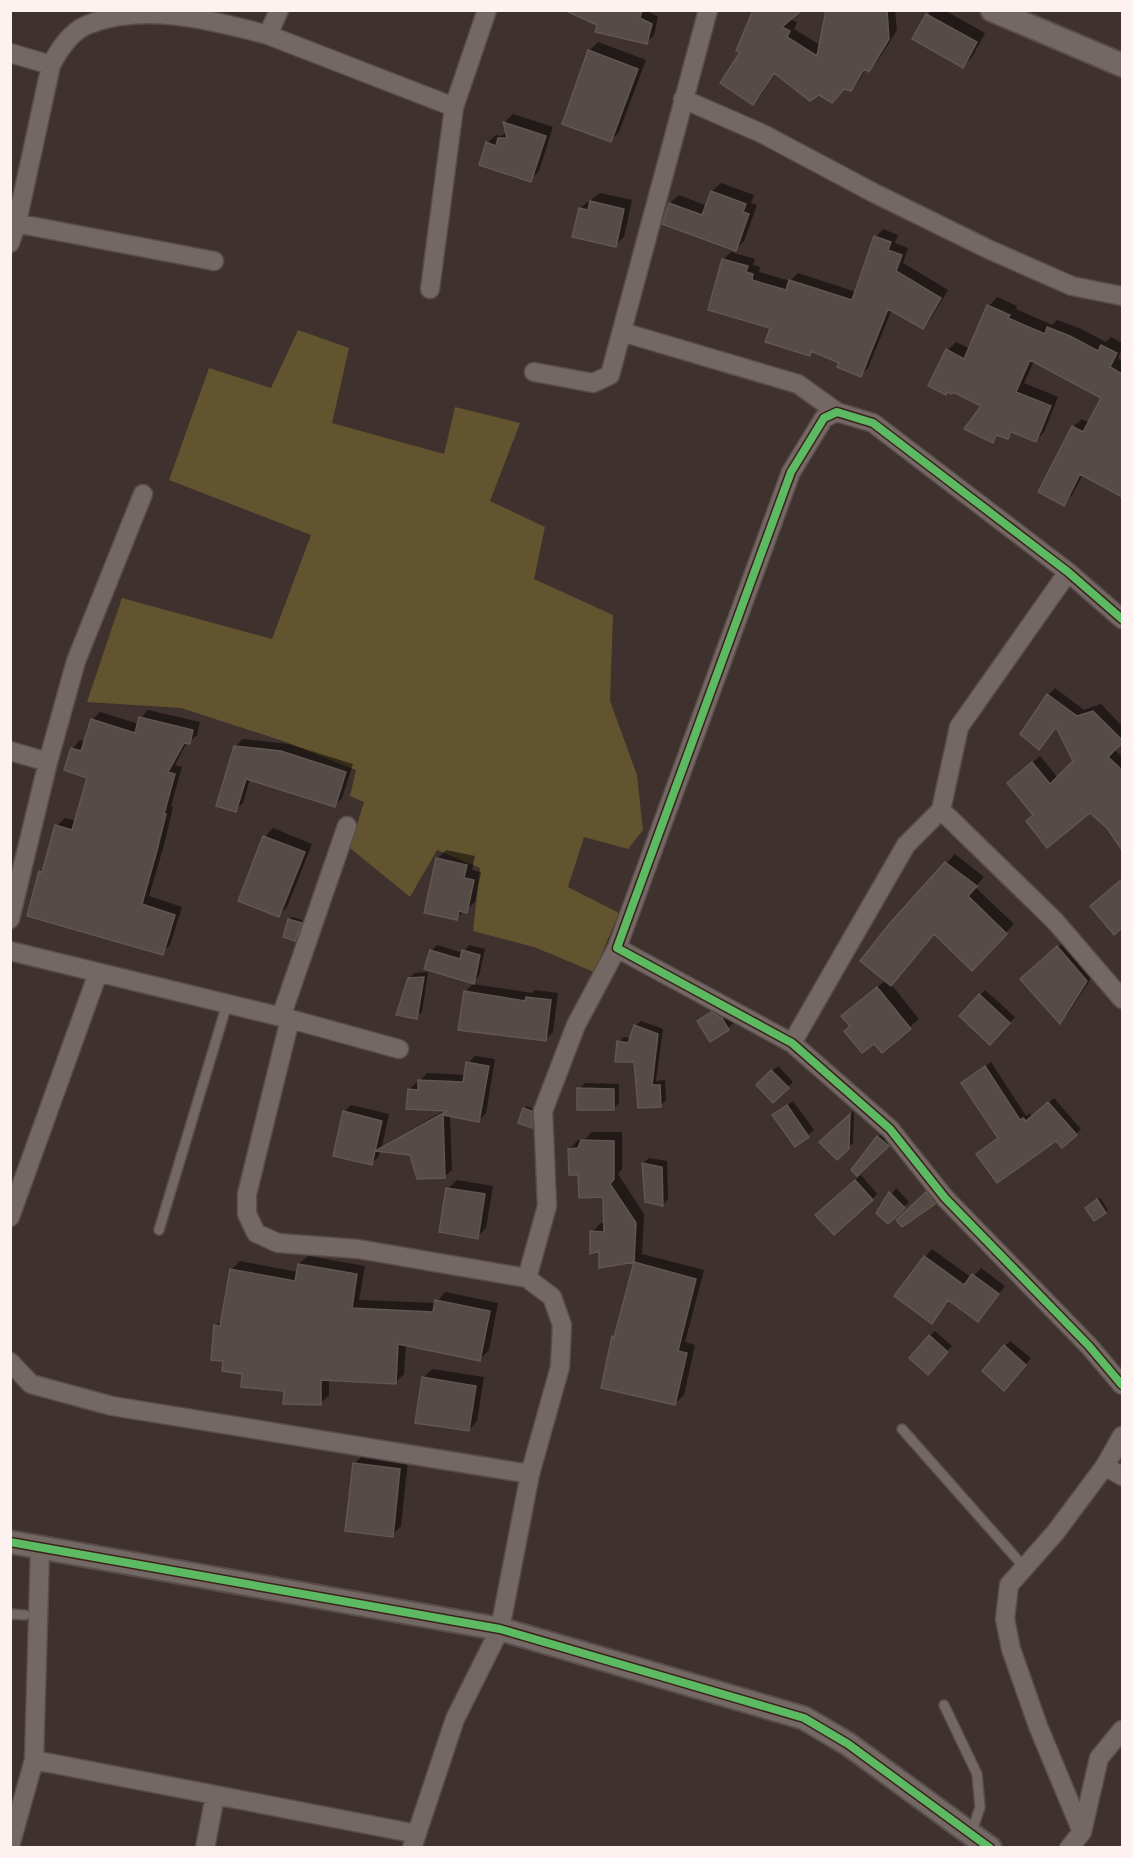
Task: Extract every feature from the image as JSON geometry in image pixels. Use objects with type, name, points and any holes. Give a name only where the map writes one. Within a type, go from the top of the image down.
[{"type":"street","points":[[268,35],[279,10]]},
{"type":"street","points":[[430,289],[454,107],[487,10]]},
{"type":"street","points":[[534,372],[592,383],[610,375],[708,10]]},
{"type":"street","points":[[992,10],[1122,65]]},
{"type":"street","points":[[10,243],[51,65],[62,45],[85,26],[121,16],[159,15],[202,20],[268,35],[454,107]]},
{"type":"street","points":[[10,53],[51,65]]},
{"type":"street","points":[[683,99],[763,134],[874,193],[990,250],[1072,286],[1122,296]]},
{"type":"street","points":[[14,222],[214,261]]},
{"type":"street","points":[[622,332],[798,384],[837,412],[873,423],[1068,572],[1122,620]]},
{"type":"street","points":[[527,1278],[547,1206],[543,1112],[576,1025],[617,948],[791,472],[824,418],[837,412]]},
{"type":"street","points":[[10,919],[48,762],[76,662],[143,494]]},
{"type":"street","points":[[792,1043],[906,845],[941,810],[959,727],[1068,572]]},
{"type":"street","points":[[10,751],[48,762]]},
{"type":"street","points":[[941,810],[1055,921],[1122,999]]},
{"type":"street","points":[[34,1760],[215,1796],[414,1841],[455,1719],[500,1629],[530,1474],[560,1367],[562,1325],[552,1297],[527,1278],[358,1249],[278,1243],[256,1233],[247,1214],[247,1194],[285,1018],[347,826]]},
{"type":"street","points":[[617,948],[792,1043],[890,1129],[945,1198],[1089,1346],[1122,1385]]},
{"type":"street","points":[[10,951],[285,1018],[399,1049]]},
{"type":"street","points":[[10,1217],[98,973]]},
{"type":"street","points":[[10,1362],[31,1384],[112,1406],[530,1474]]},
{"type":"street","points":[[1082,1832],[1038,1726],[1011,1649],[1005,1619],[1009,1585],[1055,1533],[1106,1466],[1122,1436]]},
{"type":"street","points":[[1106,1466],[1122,1476]]},
{"type":"street","points":[[10,1542],[500,1629],[804,1718],[848,1744],[990,1848]]},
{"type":"street","points":[[10,1846],[34,1760],[40,1549]]},
{"type":"street","points":[[1069,1848],[1082,1832],[1099,1758],[1122,1730]]},
{"type":"street","points":[[205,1848],[215,1796]]},
{"type":"lane","points":[[159,1230],[227,1004]]},
{"type":"lane","points":[[902,1429],[1024,1567]]},
{"type":"lane","points":[[10,1614],[25,1615]]},
{"type":"lane","points":[[944,1705],[977,1774],[980,1807],[971,1833]]},
{"type":"shaded area","points":[[298,330],[349,348],[332,423],[444,454],[455,407],[520,423],[490,501],[545,527],[534,579],[613,615],[610,701],[637,775],[643,830],[628,849],[584,837],[568,887],[619,913],[594,972],[534,947],[473,931],[480,868],[437,850],[410,897],[350,848],[364,802],[350,796],[356,770],[283,741],[181,708],[87,702],[122,598],[272,639],[311,535],[169,480],[209,368],[271,388]]},
{"type":"building","points":[[564,10],[642,10],[640,18],[652,24],[647,44],[595,32],[597,25]]},
{"type":"building","points":[[753,10],[802,10],[782,27],[790,31],[787,37],[817,56],[826,10],[887,10],[889,39],[869,72],[864,69],[851,91],[844,89],[832,103],[819,95],[810,101],[774,73],[753,105],[720,83],[740,52],[736,51]]},
{"type":"building","points":[[926,14],[977,42],[963,68],[912,39]]},
{"type":"building","points":[[588,50],[638,69],[611,142],[562,124]]},
{"type":"building","points":[[503,122],[546,136],[531,182],[479,165],[486,142],[496,146],[498,138],[507,138]]},
{"type":"building","points":[[711,191],[746,204],[743,212],[749,214],[736,251],[662,224],[669,203],[702,215]]},
{"type":"building","points":[[590,201],[624,209],[616,247],[572,237],[579,208],[588,210]]},
{"type":"building","points":[[874,236],[891,242],[888,250],[902,255],[896,271],[941,298],[923,329],[888,309],[861,377],[837,367],[839,363],[811,351],[810,356],[765,342],[770,328],[708,310],[722,259],[748,266],[746,272],[753,274],[752,280],[786,290],[789,280],[852,300]]},
{"type":"building","points":[[987,305],[1010,315],[1008,318],[1045,334],[1047,327],[1098,351],[1101,345],[1117,353],[1110,367],[1122,374],[1122,497],[1080,474],[1064,506],[1038,492],[1072,426],[1083,432],[1101,398],[1030,360],[1016,392],[1051,406],[1036,442],[1011,432],[1008,439],[996,435],[993,443],[964,429],[981,406],[953,392],[952,394],[947,392],[946,395],[928,386],[946,349],[964,359]]},
{"type":"building","points":[[1047,694],[1077,716],[1093,711],[1122,740],[1122,743],[1108,757],[1122,770],[1122,850],[1107,828],[1090,813],[1047,848],[1026,821],[1033,815],[1007,783],[1032,762],[1050,784],[1073,761],[1056,727],[1039,750],[1020,734]]},
{"type":"building","points":[[139,717],[193,730],[190,744],[184,743],[168,772],[175,774],[142,904],[175,915],[163,955],[27,916],[55,825],[72,830],[87,778],[64,770],[71,748],[81,751],[91,719],[135,733]]},
{"type":"building","points":[[234,746],[281,751],[346,772],[335,807],[246,779],[236,812],[216,806]]},
{"type":"building","points":[[263,836],[305,852],[279,917],[238,901]]},
{"type":"building","points":[[436,858],[467,865],[464,878],[474,880],[467,913],[459,911],[457,920],[424,913]]},
{"type":"building","points":[[945,862],[977,886],[968,896],[1007,934],[972,971],[934,934],[891,986],[860,961],[890,923]]},
{"type":"building","points":[[1122,879],[1122,928],[1114,935],[1090,906]]},
{"type":"building","points":[[288,919],[302,923],[295,941],[283,937]]},
{"type":"building","points":[[1057,946],[1087,981],[1060,1024],[1020,979]]},
{"type":"building","points":[[430,950],[460,959],[462,950],[480,955],[474,984],[424,969]]},
{"type":"building","points":[[424,977],[417,1019],[396,1015],[408,978]]},
{"type":"building","points":[[877,987],[911,1029],[882,1053],[874,1044],[862,1053],[844,1031],[850,1026],[841,1016]]},
{"type":"building","points":[[464,991],[525,1001],[526,997],[551,1000],[546,1041],[458,1030]]},
{"type":"building","points":[[979,994],[1010,1023],[990,1045],[959,1016]]},
{"type":"building","points":[[711,1012],[722,1018],[729,1030],[710,1042],[697,1021]]},
{"type":"building","points":[[634,1025],[658,1034],[652,1085],[660,1085],[661,1107],[638,1108],[634,1062],[615,1062],[617,1041],[628,1043]]},
{"type":"building","points":[[466,1062],[489,1066],[479,1122],[443,1115],[445,1178],[417,1179],[410,1155],[375,1151],[447,1111],[406,1109],[408,1089],[418,1090],[418,1080],[463,1082]]},
{"type":"building","points":[[985,1066],[1020,1120],[1023,1118],[1026,1121],[1048,1102],[1077,1135],[1062,1148],[1056,1141],[997,1183],[976,1154],[998,1138],[961,1083]]},
{"type":"building","points":[[771,1070],[789,1088],[773,1103],[756,1085]]},
{"type":"building","points":[[577,1088],[614,1089],[614,1110],[577,1110]]},
{"type":"building","points":[[787,1105],[809,1137],[795,1147],[772,1115]]},
{"type":"building","points":[[523,1108],[532,1111],[532,1128],[518,1123]]},
{"type":"building","points":[[343,1111],[382,1121],[372,1165],[333,1156]]},
{"type":"building","points":[[850,1114],[849,1149],[837,1160],[819,1142]]},
{"type":"building","points":[[877,1136],[889,1146],[857,1176],[851,1170]]},
{"type":"building","points":[[581,1140],[614,1141],[614,1179],[610,1184],[636,1223],[634,1262],[599,1268],[599,1251],[590,1254],[590,1231],[604,1232],[603,1197],[579,1198],[578,1175],[569,1175],[568,1149],[578,1148]]},
{"type":"building","points":[[642,1163],[662,1167],[663,1206],[645,1202]]},
{"type":"building","points":[[855,1180],[873,1200],[834,1235],[815,1215]]},
{"type":"building","points":[[446,1188],[485,1194],[478,1239],[439,1232]]},
{"type":"building","points":[[889,1192],[905,1208],[888,1224],[876,1213]]},
{"type":"building","points":[[926,1192],[935,1204],[902,1227],[896,1220]]},
{"type":"building","points":[[1097,1199],[1106,1213],[1094,1221],[1085,1208]]},
{"type":"building","points":[[924,1256],[964,1285],[972,1274],[999,1294],[978,1322],[948,1300],[932,1324],[894,1296]]},
{"type":"building","points":[[634,1262],[696,1279],[678,1351],[687,1353],[675,1405],[601,1388],[612,1336],[614,1337]]},
{"type":"building","points":[[298,1264],[357,1274],[352,1308],[433,1312],[435,1300],[490,1311],[480,1361],[398,1344],[396,1384],[321,1380],[321,1405],[283,1404],[284,1391],[241,1387],[242,1374],[222,1371],[223,1361],[211,1360],[214,1325],[220,1326],[230,1269],[295,1281]]},
{"type":"building","points":[[929,1335],[948,1352],[928,1375],[909,1358]]},
{"type":"building","points":[[1004,1345],[1026,1365],[1004,1391],[982,1371]]},
{"type":"building","points":[[422,1377],[476,1386],[469,1431],[415,1423]]},
{"type":"building","points":[[353,1463],[400,1469],[393,1537],[345,1531]]},
{"type":"cycle path","points":[[1122,619],[1068,572],[873,423],[837,412],[824,418],[791,472],[617,948],[792,1043],[890,1129],[945,1198],[1089,1346],[1122,1385]]},
{"type":"cycle path","points":[[10,1542],[500,1629],[804,1718],[848,1744],[990,1848]]}]
